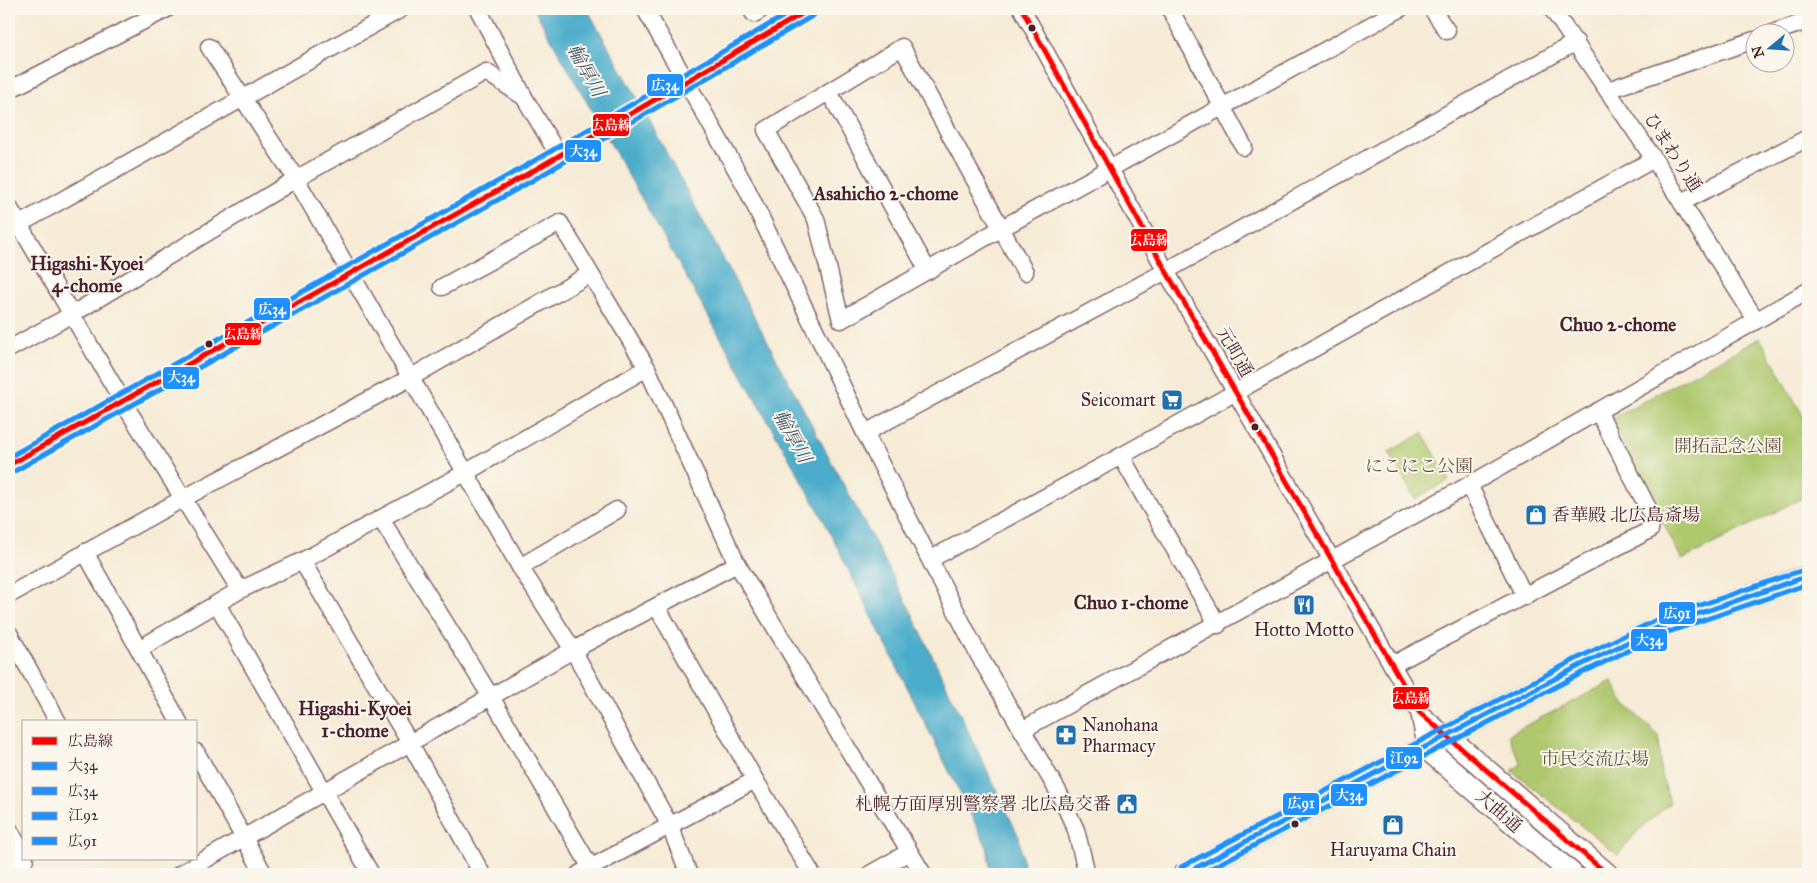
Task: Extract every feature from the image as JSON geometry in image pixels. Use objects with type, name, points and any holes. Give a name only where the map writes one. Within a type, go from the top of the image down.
[{"type":"main road","points":[[1184,874],[1448,737],[1581,665],[1657,628],[1808,576]]},
{"type":"main road","name":"大曲通","points":[[1448,737],[1607,874]]},
{"type":"main road","name":"大曲通","points":[[1426,748],[1572,874]]},
{"type":"street","points":[[9,90],[167,9]]},
{"type":"street","points":[[14,227],[401,9]]},
{"type":"street","points":[[646,9],[746,187],[865,433],[978,654],[1059,793],[1076,830],[1087,874]]},
{"type":"street","points":[[751,9],[754,14],[762,9]]},
{"type":"street","points":[[9,465],[562,154],[810,9]]},
{"type":"street","name":"元町通","points":[[1022,9],[1166,271],[1419,712]]},
{"type":"street","points":[[1170,9],[1244,147]]},
{"type":"street","points":[[1025,272],[1002,228],[902,47],[766,130],[816,219],[841,320],[1002,228],[1400,9]]},
{"type":"street","points":[[1432,9],[1447,31]]},
{"type":"street","name":"ひまわり通","points":[[1552,9],[1654,159],[1756,320]]},
{"type":"street","points":[[477,10],[524,97],[562,154]]},
{"type":"street","points":[[1794,26],[1808,21]]},
{"type":"street","points":[[865,433],[1166,271],[1576,42]]},
{"type":"street","points":[[1608,90],[1744,43]]},
{"type":"street","points":[[209,47],[242,100],[296,179],[349,274],[520,567],[573,650],[669,824],[689,874]]},
{"type":"street","points":[[9,349],[71,315],[296,179],[486,72],[524,97]]},
{"type":"street","points":[[829,92],[928,271]]},
{"type":"street","points":[[1682,202],[1808,138]]},
{"type":"street","points":[[931,559],[1121,456],[1654,159]]},
{"type":"street","points":[[9,207],[14,227],[71,315],[240,590]]},
{"type":"street","points":[[442,287],[560,223],[647,368],[737,564],[923,874]]},
{"type":"street","points":[[9,595],[184,498],[410,378],[590,274]]},
{"type":"street","points":[[1022,730],[1218,625],[1332,559],[1469,485],[1808,291]]},
{"type":"street","points":[[139,649],[240,590],[302,561],[465,473],[647,368]]},
{"type":"street","points":[[1392,665],[1650,530],[1652,516],[1598,410]]},
{"type":"street","points":[[1121,456],[1218,625]]},
{"type":"street","points":[[1469,485],[1525,597]]},
{"type":"street","points":[[520,567],[617,510]]},
{"type":"street","points":[[381,519],[491,697],[585,871],[669,824],[755,780]]},
{"type":"street","points":[[85,552],[178,720]]},
{"type":"street","points":[[302,561],[410,744],[482,874]]},
{"type":"street","points":[[180,874],[573,650],[737,564]]},
{"type":"street","points":[[218,604],[371,874]]},
{"type":"street","points":[[657,607],[755,780],[812,874]]},
{"type":"street","points":[[9,633],[57,720]]},
{"type":"street","points":[[1419,712],[1448,737]]},
{"type":"street","points":[[1419,712],[1426,748]]},
{"type":"street","points":[[198,758],[264,874]]},
{"type":"street","points":[[9,829],[22,852]]},
{"type":"street","points":[[870,874],[909,852]]},
{"type":"street","points":[[9,869],[23,860]]},
{"type":"green space","name":"開拓記念公園","points":[[1760,338],[1808,425],[1808,495],[1682,560],[1611,419]]},
{"type":"green space","name":"にこにこ公園","points":[[1423,433],[1449,480],[1415,499],[1389,452]]},
{"type":"green space","name":"市民交流広場","points":[[1612,681],[1624,703],[1659,736],[1660,769],[1670,803],[1638,831],[1618,855],[1512,771],[1521,764],[1508,735]]},
{"type":"water","name":"輪厚川","points":[[534,9],[587,9],[634,92],[907,603],[1019,837],[1025,874],[991,874],[987,847],[819,511]]},
{"type":"transit line","name":"広34","points":[[9,457],[527,165],[796,9]]},
{"type":"transit line","name":"広島線","points":[[9,465],[531,172],[810,9]]},
{"type":"transit line","name":"広島線","points":[[1022,9],[1166,271],[1419,712],[1607,874]]},
{"type":"transit line","name":"大34","points":[[13,472],[535,179],[814,15]]},
{"type":"transit line","name":"広91","points":[[1181,867],[1578,658],[1654,621],[1806,569]]},
{"type":"transit line","name":"江92","points":[[1184,874],[1581,665],[1657,628],[1808,576]]},
{"type":"transit line","name":"大34","points":[[1200,874],[1584,672],[1660,635],[1808,584]]},
{"type":"place","name":"Seicomart","points":[[1172,400]]},
{"type":"place","name":"香華殿 北広島斎場","points":[[1536,515]]},
{"type":"place","name":"Hotto Motto","points":[[1304,605]]},
{"type":"place","name":"Nanohana Pharmacy","points":[[1066,735]]},
{"type":"place","name":"札幌方面厚別警察署 北広島交番","points":[[1127,804]]},
{"type":"place","name":"Haruyama Chain","points":[[1393,825]]},
{"type":"district","name":"Asahicho 2-chome","points":[[886,193]]},
{"type":"district","name":"Higashi-Kyoei 4-chome","points":[[87,274]]},
{"type":"district","name":"Chuo 2-chome","points":[[1618,324]]},
{"type":"district","name":"Chuo 1-chome","points":[[1131,602]]},
{"type":"district","name":"Higashi-Kyoei 1-chome","points":[[355,719]]}]
